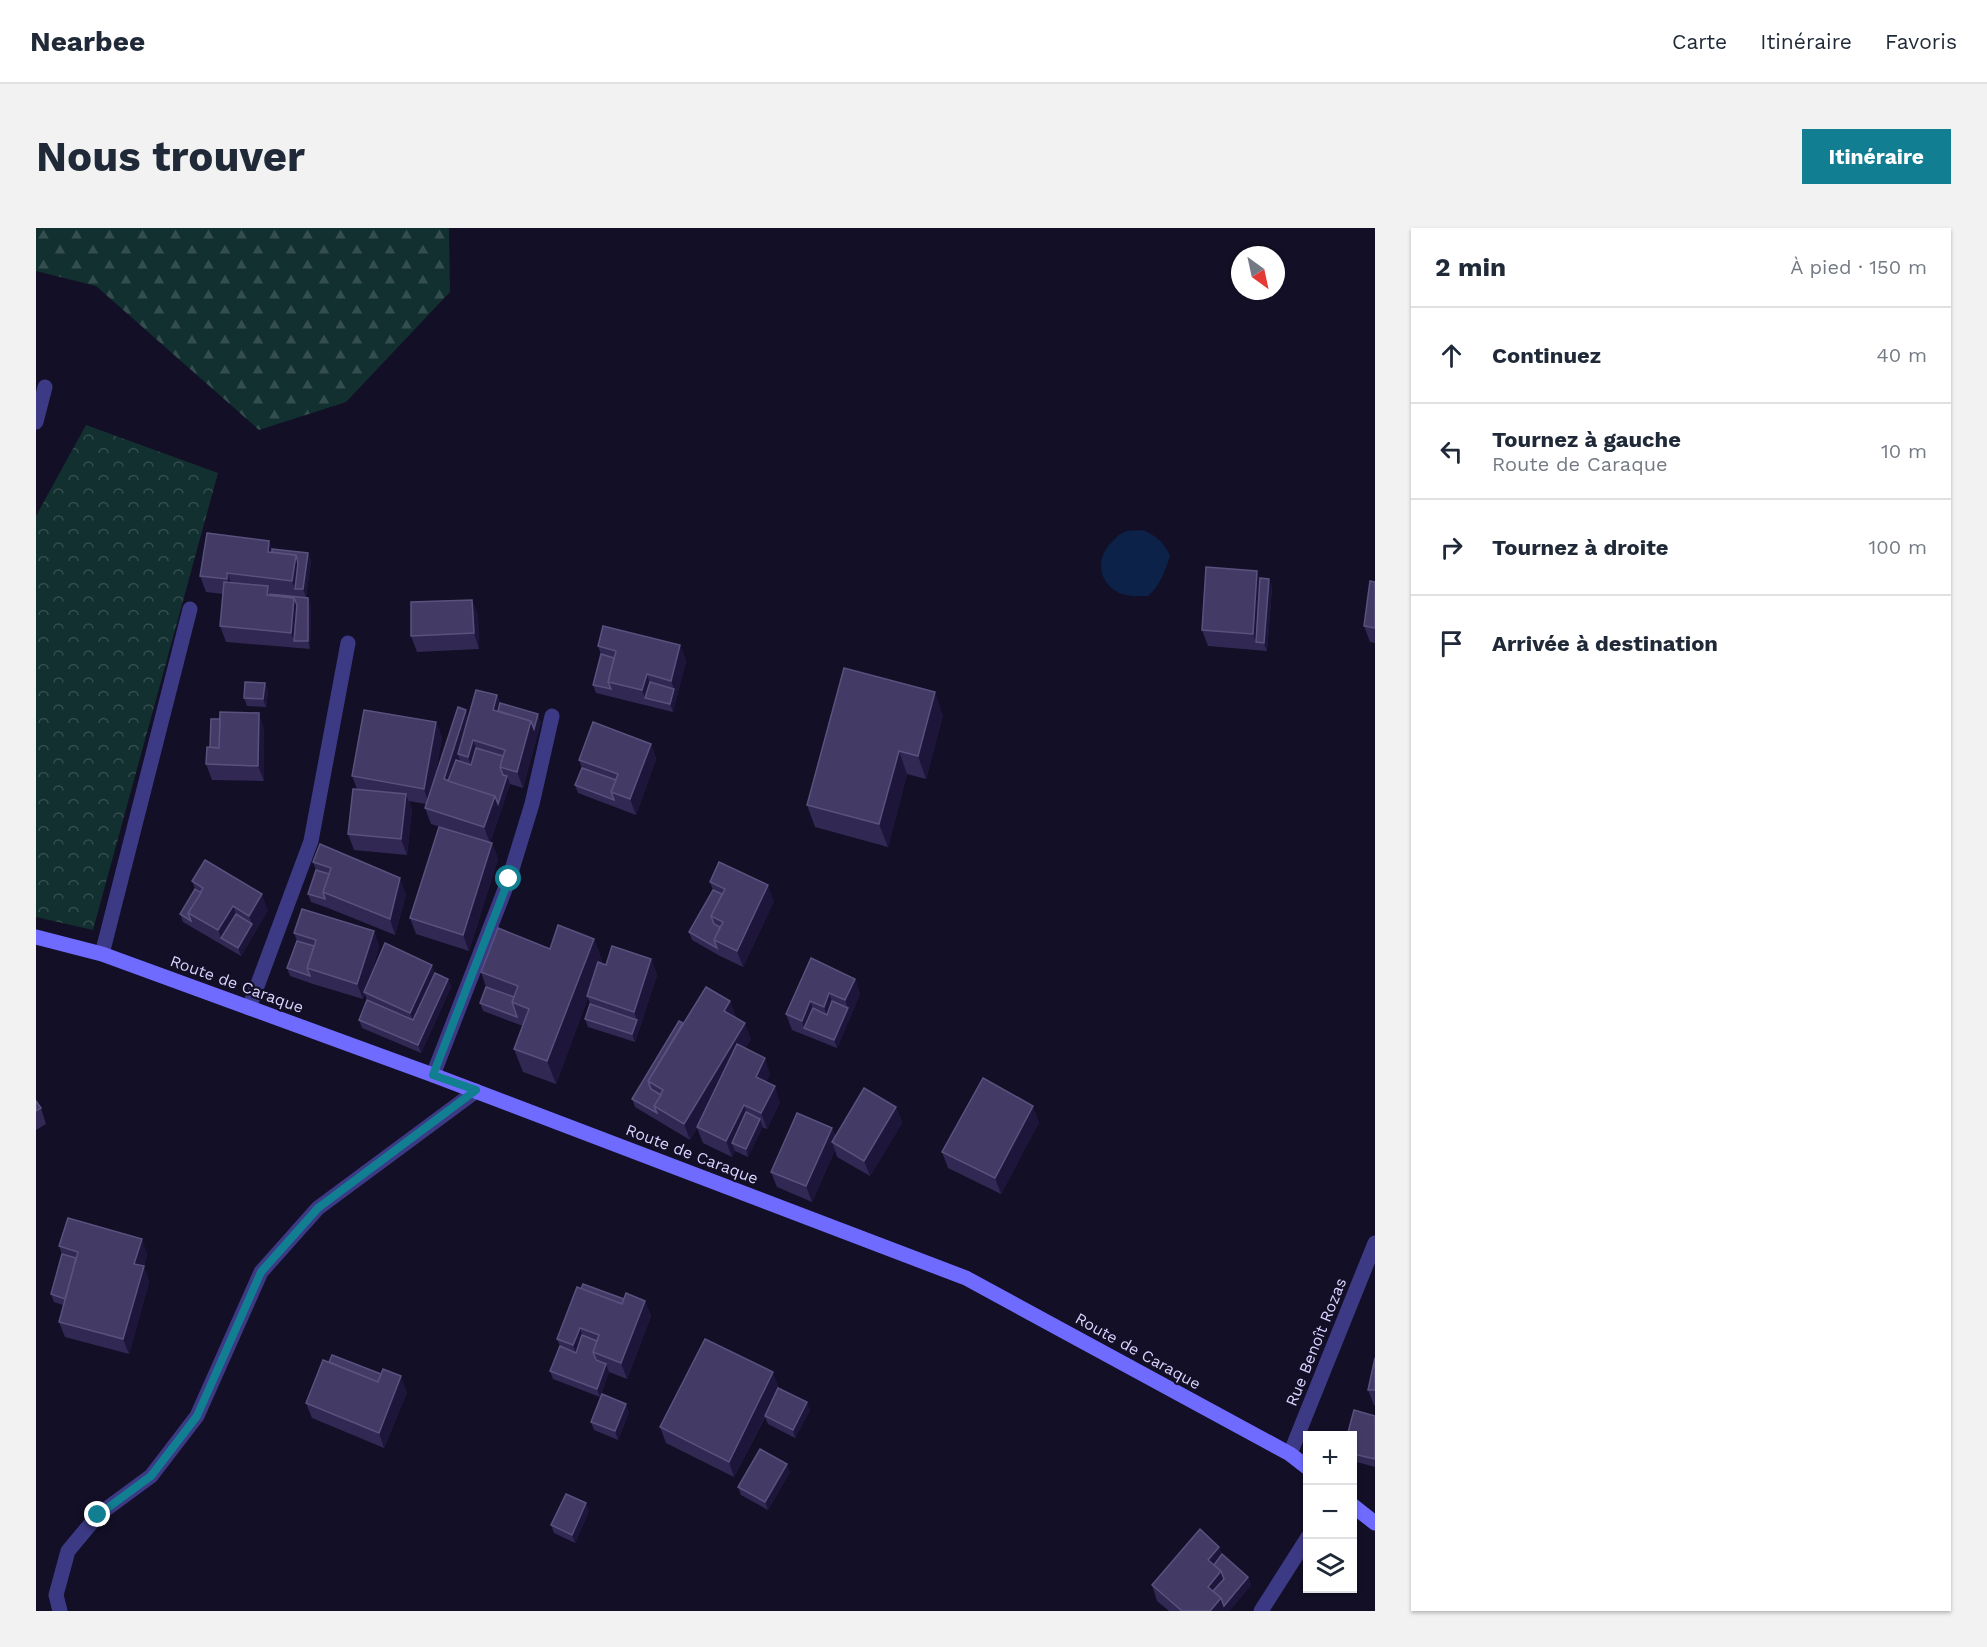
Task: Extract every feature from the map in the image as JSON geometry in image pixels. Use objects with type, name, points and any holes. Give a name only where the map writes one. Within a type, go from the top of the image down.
[{"type":"street","points":[[36,422],[45,387]]},
{"type":"street","points":[[102,954],[190,609]]},
{"type":"street","points":[[249,1008],[311,841],[348,643]]},
{"type":"street","points":[[433,1075],[509,879],[532,804],[552,716]]},
{"type":"street","name":"Route de Caraque","points":[[36,937],[102,954],[476,1090],[966,1278],[1290,1454],[1303,1464]]},
{"type":"street","points":[[60,1611],[56,1595],[68,1551],[98,1515],[151,1476],[197,1416],[261,1272],[318,1208],[476,1090]]},
{"type":"street","name":"Rue Benoît Rozas","points":[[1290,1454],[1375,1243]]},
{"type":"street","points":[[1357,1508],[1375,1523]]},
{"type":"street","points":[[1261,1611],[1307,1539]]},
{"type":"green space","points":[[36,228],[449,228],[450,292],[346,402],[259,430],[96,286],[36,271]]},
{"type":"green space","points":[[86,425],[218,473],[93,930],[36,917],[36,516]]},
{"type":"water","points":[[1142,530],[1152,534],[1165,546],[1170,556],[1164,573],[1148,596],[1119,593],[1107,583],[1103,576],[1101,562],[1103,555],[1115,538],[1121,534]]},
{"type":"building","points":[[207,533],[269,541],[268,552],[296,555],[292,581],[227,573],[227,579],[200,576]]},
{"type":"building","points":[[272,549],[308,553],[303,589],[295,589],[298,563],[296,555],[272,552]]},
{"type":"building","points":[[1206,567],[1257,571],[1253,634],[1202,630]]},
{"type":"building","points":[[1260,578],[1269,579],[1264,643],[1256,642]]},
{"type":"building","points":[[1370,581],[1375,582],[1375,628],[1364,626]]},
{"type":"building","points":[[224,582],[268,586],[267,595],[294,598],[291,633],[220,626]]},
{"type":"building","points":[[270,594],[308,598],[308,641],[294,641],[297,605],[294,598]]},
{"type":"building","points":[[472,600],[474,633],[411,636],[411,602]]},
{"type":"building","points":[[603,626],[680,645],[671,681],[647,674],[642,690],[608,682],[616,651],[598,646]]},
{"type":"building","points":[[601,654],[614,658],[608,682],[611,689],[593,685]]},
{"type":"building","points":[[844,668],[935,692],[918,756],[899,751],[879,824],[807,805]]},
{"type":"building","points":[[245,682],[265,683],[263,699],[244,698]]},
{"type":"building","points":[[650,682],[674,689],[670,704],[645,698]]},
{"type":"building","points":[[476,690],[497,695],[493,710],[531,721],[517,772],[500,767],[505,750],[473,740],[468,757],[458,754]]},
{"type":"building","points":[[500,703],[538,714],[534,729],[531,721],[498,711]]},
{"type":"building","points":[[458,707],[466,710],[444,779],[495,796],[484,827],[425,808]]},
{"type":"building","points":[[364,710],[436,722],[424,789],[352,776]]},
{"type":"building","points":[[220,712],[259,713],[258,766],[206,764],[207,747],[219,748]]},
{"type":"building","points":[[211,719],[220,719],[219,748],[210,747]]},
{"type":"building","points":[[593,722],[651,744],[630,799],[611,792],[618,774],[579,760]]},
{"type":"building","points":[[476,748],[503,756],[500,767],[503,775],[507,776],[498,804],[495,796],[448,781],[456,760],[471,765]]},
{"type":"building","points":[[582,768],[616,780],[611,792],[614,800],[575,785]]},
{"type":"building","points":[[353,789],[406,794],[401,839],[348,834]]},
{"type":"building","points":[[439,827],[492,843],[463,935],[410,918]]},
{"type":"building","points":[[320,844],[400,878],[390,919],[323,892],[331,868],[313,862]]},
{"type":"building","points":[[205,860],[262,894],[249,916],[233,906],[218,930],[188,913],[203,888],[192,881]]},
{"type":"building","points":[[719,862],[768,885],[737,951],[714,940],[723,922],[711,916],[725,889],[710,882]]},
{"type":"building","points":[[316,870],[329,874],[323,892],[325,899],[308,894]]},
{"type":"building","points":[[195,889],[201,893],[188,913],[191,921],[180,914]]},
{"type":"building","points":[[713,890],[722,894],[711,916],[714,924],[720,927],[714,940],[717,948],[689,932]]},
{"type":"building","points":[[302,909],[374,931],[357,984],[307,968],[316,940],[294,933]]},
{"type":"building","points":[[236,914],[252,924],[238,948],[221,938]]},
{"type":"building","points":[[558,925],[594,939],[547,1061],[514,1049],[529,1009],[512,1002],[518,986],[481,972],[498,928],[550,949]]},
{"type":"building","points":[[297,941],[314,946],[307,968],[310,976],[287,968]]},
{"type":"building","points":[[385,943],[432,965],[410,1013],[364,992]]},
{"type":"building","points":[[612,946],[651,959],[634,1012],[587,996],[598,962],[606,965]]},
{"type":"building","points":[[811,958],[855,979],[845,1000],[829,993],[824,1007],[810,1001],[802,1021],[786,1014]]},
{"type":"building","points":[[435,973],[448,979],[418,1045],[359,1020],[367,1000],[413,1020]]},
{"type":"building","points":[[486,987],[514,997],[512,1002],[517,1017],[480,1003]]},
{"type":"building","points":[[706,987],[730,1001],[724,1011],[745,1023],[684,1124],[654,1106],[663,1090],[648,1081]]},
{"type":"building","points":[[832,1001],[848,1008],[834,1040],[804,1028],[813,1008],[827,1015]]},
{"type":"building","points":[[590,1004],[637,1020],[632,1034],[585,1019]]},
{"type":"building","points":[[679,1021],[683,1023],[648,1081],[651,1089],[661,1095],[654,1106],[657,1113],[632,1099]]},
{"type":"building","points":[[737,1044],[765,1058],[756,1077],[775,1086],[761,1113],[744,1105],[726,1141],[697,1127]]},
{"type":"building","points":[[983,1078],[1033,1106],[995,1178],[942,1152]]},
{"type":"building","points":[[864,1088],[896,1107],[864,1161],[832,1142]]},
{"type":"building","points":[[36,1101],[41,1108],[36,1111]]},
{"type":"building","points":[[746,1112],[760,1119],[746,1149],[732,1143]]},
{"type":"building","points":[[797,1113],[832,1128],[806,1186],[771,1172]]},
{"type":"building","points":[[68,1218],[142,1239],[134,1264],[144,1266],[123,1339],[59,1322],[78,1252],[59,1246]]},
{"type":"building","points":[[62,1254],[76,1258],[65,1299],[51,1294]]},
{"type":"building","points":[[583,1284],[624,1299],[622,1304],[581,1289]]},
{"type":"building","points":[[577,1287],[622,1304],[626,1293],[645,1301],[621,1363],[593,1352],[599,1335],[580,1328],[573,1345],[557,1339]]},
{"type":"building","points":[[582,1335],[597,1341],[593,1352],[596,1360],[606,1364],[597,1389],[550,1371],[560,1346],[576,1353]]},
{"type":"building","points":[[705,1339],[773,1372],[729,1462],[660,1427]]},
{"type":"building","points":[[332,1355],[381,1374],[378,1382],[329,1362]]},
{"type":"building","points":[[1375,1358],[1375,1390],[1368,1390]]},
{"type":"building","points":[[323,1360],[378,1382],[383,1369],[401,1376],[379,1433],[306,1403]]},
{"type":"building","points":[[778,1388],[807,1402],[793,1430],[765,1416]]},
{"type":"building","points":[[602,1394],[626,1404],[615,1431],[591,1422]]},
{"type":"building","points":[[1354,1410],[1375,1416],[1375,1459],[1357,1455],[1357,1431],[1348,1431]]},
{"type":"building","points":[[760,1449],[787,1464],[765,1502],[738,1487]]},
{"type":"building","points":[[566,1494],[586,1503],[572,1535],[551,1525]]},
{"type":"building","points":[[1200,1529],[1219,1547],[1208,1560],[1221,1571],[1208,1587],[1221,1598],[1210,1611],[1182,1611],[1152,1585]]},
{"type":"building","points":[[1222,1554],[1248,1577],[1224,1606],[1221,1598],[1213,1591],[1224,1579],[1221,1571],[1214,1565]]},
{"type":"route","points":[[98,1515],[151,1476],[197,1416],[261,1272],[318,1208],[476,1090],[433,1075],[509,879]]}]
